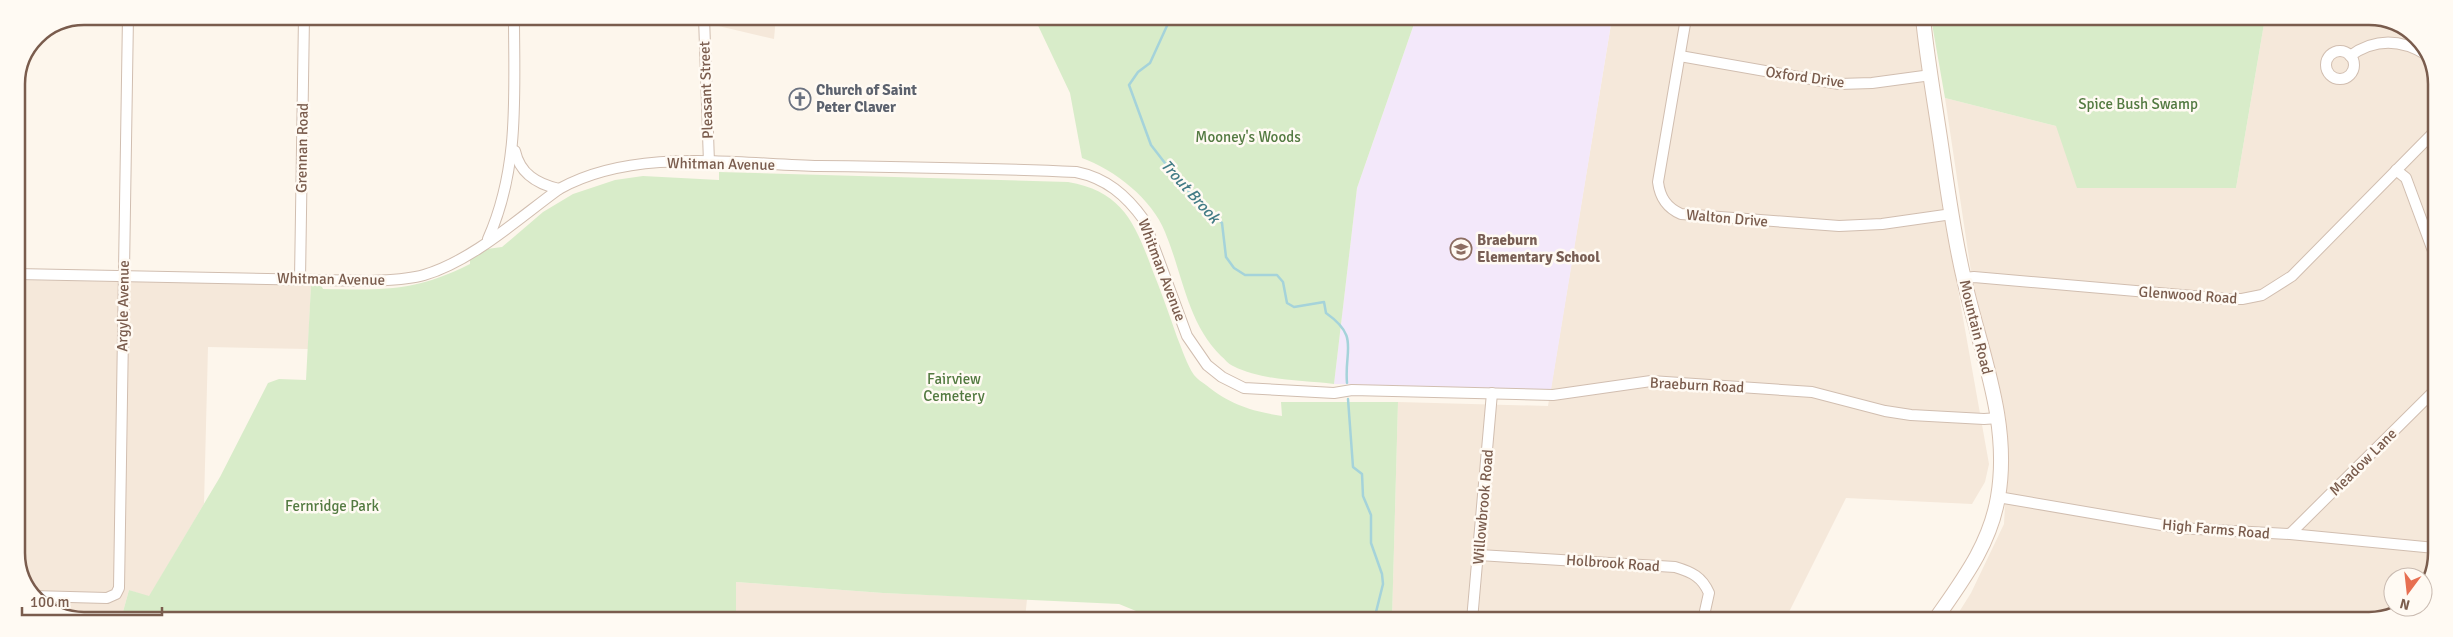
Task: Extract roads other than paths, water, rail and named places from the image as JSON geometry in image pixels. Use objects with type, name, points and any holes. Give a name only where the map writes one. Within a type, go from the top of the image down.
[{"type":"main road","name":"Mountain Road","points":[[1924,25],[1952,214],[1964,278],[1999,418],[2001,457],[1998,498],[1989,531],[1979,556],[1940,612]]},
{"type":"street","name":"Argyle Avenue","points":[[44,596],[107,598],[116,594],[119,588],[128,25]]},
{"type":"street","name":"Grennan Road","points":[[300,279],[304,25]]},
{"type":"street","points":[[487,241],[505,191],[513,145],[514,25]]},
{"type":"street","name":"Pleasant Street","points":[[704,25],[709,162]]},
{"type":"street","name":"Walton Drive","points":[[1685,25],[1658,182],[1662,199],[1674,211],[1681,214],[1839,226],[1882,224],[1952,214]]},
{"type":"street","points":[[2350,56],[2363,46],[2383,43],[2406,46],[2418,51]]},
{"type":"street","name":"Oxford Drive","points":[[1680,56],[1839,84],[1872,83],[1931,75]]},
{"type":"street","name":"Glenwood Road","points":[[1964,278],[1974,277],[2228,299],[2252,298],[2273,290],[2292,276],[2428,138]]},
{"type":"street","points":[[513,145],[519,164],[528,175],[539,183],[559,189]]},
{"type":"street","name":"Whitman Avenue","points":[[25,274],[371,281],[423,275],[453,263],[559,189],[586,175],[612,168],[660,163],[709,162],[1076,172],[1096,177],[1121,193],[1144,220],[1186,336],[1207,365],[1222,377],[1244,388],[1334,394]]},
{"type":"street","points":[[2396,170],[2406,178],[2428,237]]},
{"type":"street","name":"Braeburn Road","points":[[1334,394],[1352,390],[1553,395],[1652,381],[1812,392],[1885,412],[1912,415],[1984,419],[1999,418]]},
{"type":"street","name":"Willowbrook Road","points":[[1473,612],[1492,393]]},
{"type":"street","name":"Meadow Lane","points":[[2290,534],[2428,397]]},
{"type":"street","name":"High Farms Road","points":[[1998,498],[2178,528],[2290,534],[2428,547]]},
{"type":"street","name":"Holbrook Road","points":[[1479,555],[1676,567],[1688,570],[1698,576],[1709,593],[1705,612]]},
{"type":"waterway","name":"Trout Brook","points":[[1167,25],[1150,63],[1138,72],[1129,85],[1151,145],[1182,185],[1222,223],[1226,257],[1234,268],[1245,275],[1277,275],[1283,282],[1287,303],[1294,307],[1324,302],[1326,313],[1337,322],[1347,337],[1347,383]]},
{"type":"waterway","name":"Trout Brook","points":[[1348,399],[1353,467],[1362,474],[1363,496],[1371,515],[1371,543],[1382,574],[1383,584],[1376,612]]},
{"type":"place","name":"Church of Saint Peter Claver","points":[[800,99]]},
{"type":"place","name":"Braeburn Elementary School","points":[[1461,249]]},
{"type":"park label","name":"Spice Bush Swamp","points":[[2138,104]]},
{"type":"park label","name":"Mooney's Woods","points":[[1248,137]]},
{"type":"park label","name":"Fairview Cemetery","points":[[954,388]]},
{"type":"park label","name":"Fernridge Park","points":[[332,506]]}]
